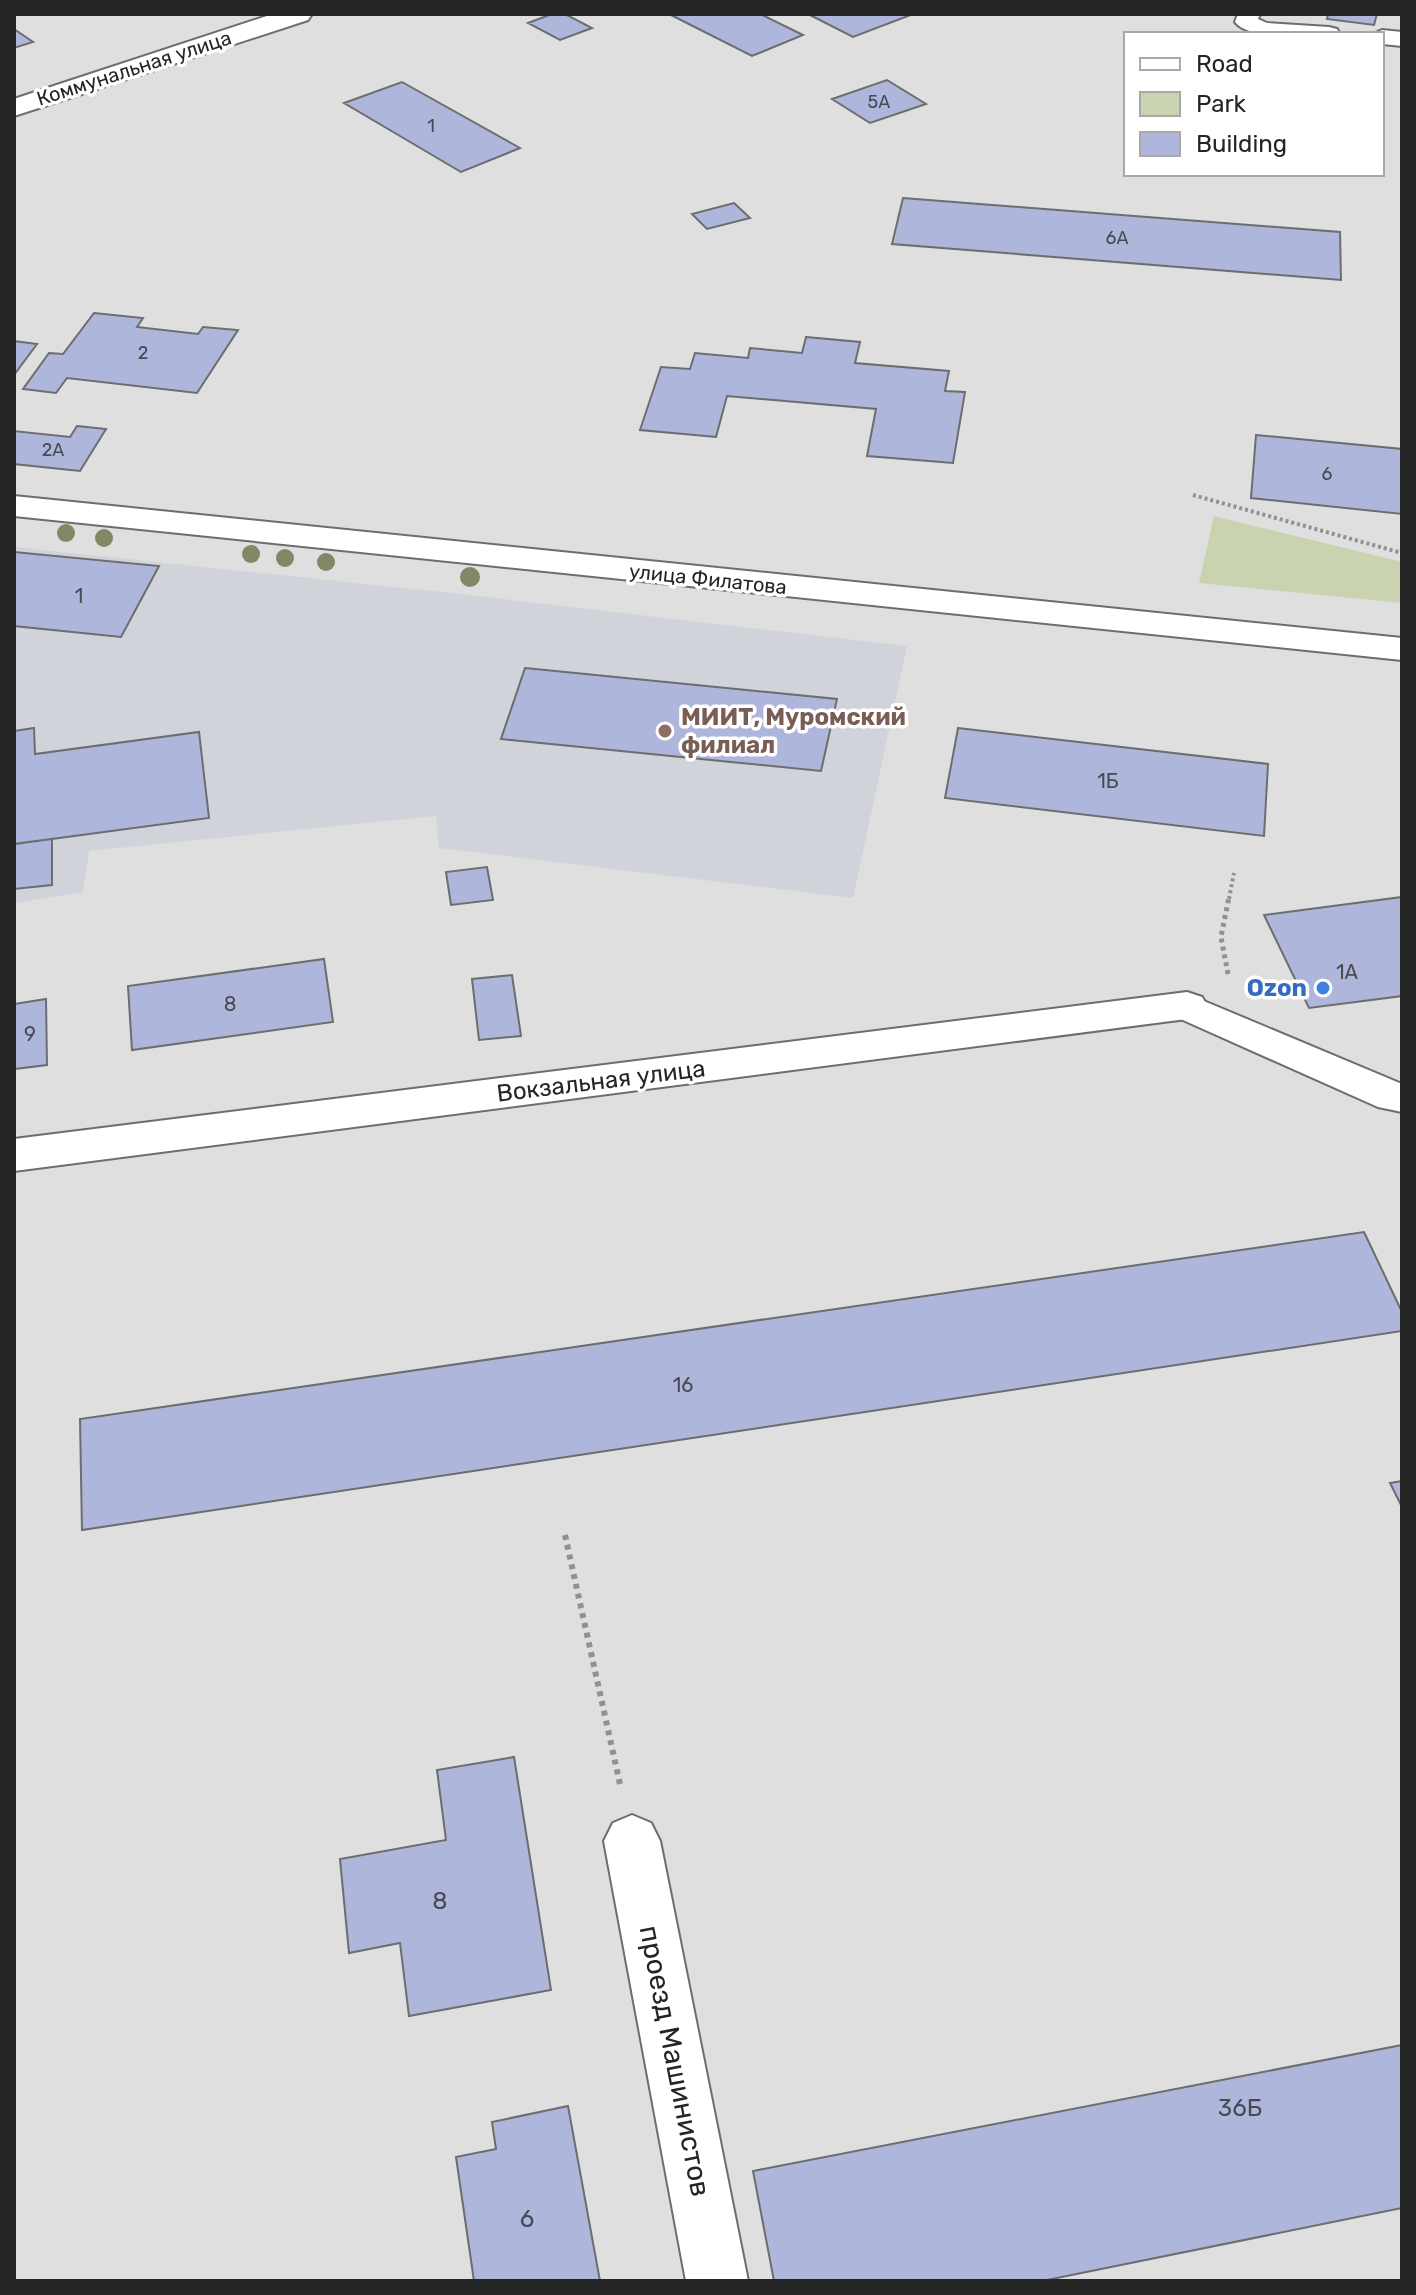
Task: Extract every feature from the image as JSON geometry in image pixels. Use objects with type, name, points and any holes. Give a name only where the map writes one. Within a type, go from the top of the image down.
[{"type":"street","name":"Коммунальная улица","points":[[14,108],[299,14]]},
{"type":"street","name":"улица Филатова","points":[[14,506],[1402,649]]},
{"type":"street","name":"Вокзальная улица","points":[[14,1155],[1187,1007]]},
{"type":"street","name":"проезд Машинистов","points":[[632,1841],[717,2281]]},
{"type":"lane","points":[[1249,14],[1246,22],[1263,30],[1296,32]]},
{"type":"lane","points":[[1187,1007],[1391,1097],[1402,1098]]},
{"type":"path","points":[[1193,495],[1402,553]]},
{"type":"path","points":[[1234,873],[1221,937],[1238,1028]]},
{"type":"path","points":[[565,1535],[632,1841]]},
{"type":"shaded area","points":[[14,547],[451,593],[907,646],[853,898],[439,848],[436,816],[89,851],[83,892],[14,903]]},
{"type":"green space","points":[[1214,516],[1402,562],[1402,603],[1199,583]]},
{"type":"building","points":[[552,14],[565,14],[592,28],[560,40],[528,23]]},
{"type":"building","points":[[669,14],[760,14],[803,35],[752,56]]},
{"type":"building","points":[[808,14],[905,14],[908,16],[853,37]]},
{"type":"building","points":[[1328,14],[1377,14],[1374,25],[1327,19]]},
{"type":"building","points":[[14,29],[33,42],[14,48]]},
{"type":"building","points":[[887,80],[926,104],[870,123],[832,99]]},
{"type":"building","points":[[402,82],[520,148],[461,172],[344,103]]},
{"type":"building","points":[[903,198],[1340,232],[1341,280],[892,244]]},
{"type":"building","points":[[734,203],[750,218],[707,229],[692,214]]},
{"type":"building","points":[[94,313],[143,318],[137,327],[198,334],[203,327],[238,330],[197,393],[67,378],[56,393],[23,389],[49,353],[63,354]]},
{"type":"building","points":[[806,337],[860,342],[855,363],[949,371],[945,391],[965,392],[953,463],[867,456],[876,409],[727,396],[716,437],[640,430],[661,367],[690,369],[695,353],[748,358],[750,348],[802,353]]},
{"type":"building","points":[[14,341],[37,344],[14,375]]},
{"type":"building","points":[[77,426],[106,429],[80,471],[14,464],[14,431],[70,437]]},
{"type":"building","points":[[1256,435],[1402,449],[1402,514],[1251,498]]},
{"type":"building","points":[[14,552],[159,566],[121,637],[14,626]]},
{"type":"building","points":[[525,668],[837,699],[821,771],[501,739]]},
{"type":"building","points":[[34,728],[35,754],[199,732],[209,818],[14,844],[14,731]]},
{"type":"building","points":[[958,728],[1268,764],[1264,836],[945,798]]},
{"type":"building","points":[[52,839],[52,885],[14,889],[14,844]]},
{"type":"building","points":[[487,867],[493,900],[451,905],[446,872]]},
{"type":"building","points":[[1402,897],[1402,996],[1309,1008],[1264,915]]},
{"type":"building","points":[[324,959],[333,1022],[132,1050],[128,986]]},
{"type":"building","points":[[512,975],[521,1036],[479,1040],[472,979]]},
{"type":"building","points":[[46,999],[47,1065],[14,1069],[14,1004]]},
{"type":"building","points":[[1364,1232],[1402,1312],[1402,1331],[82,1530],[80,1419]]},
{"type":"building","points":[[1402,1481],[1402,1507],[1390,1483]]},
{"type":"building","points":[[514,1757],[551,1990],[409,2016],[400,1943],[349,1953],[340,1859],[446,1840],[437,1770]]},
{"type":"building","points":[[1402,2045],[1402,2208],[1042,2281],[774,2281],[753,2171]]},
{"type":"building","points":[[568,2106],[600,2281],[474,2281],[456,2157],[496,2149],[492,2122]]},
{"type":"place","name":"МИИТ, Муромский филиал","points":[[665,731]]},
{"type":"place","name":"Ozon","points":[[1323,988]]}]
